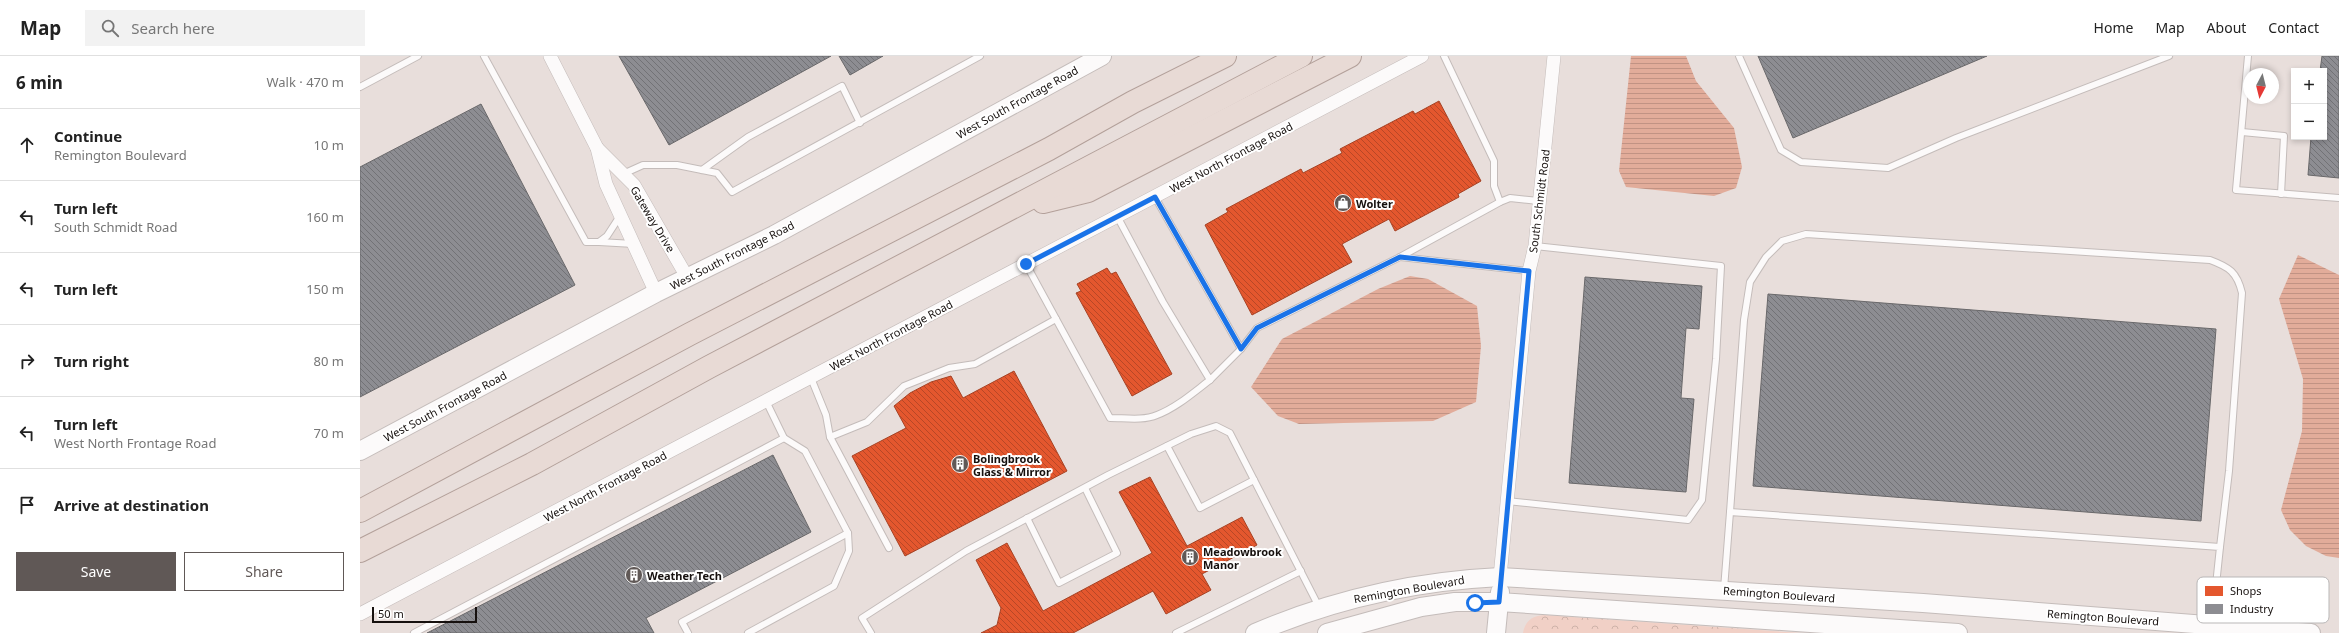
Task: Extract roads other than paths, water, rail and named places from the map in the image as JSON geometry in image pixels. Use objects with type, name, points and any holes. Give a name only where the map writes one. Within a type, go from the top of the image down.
[{"type":"highway","points":[[360,511],[690,334],[1042,153],[1133,102],[1225,56]]},
{"type":"highway","points":[[360,551],[532,464],[709,367],[1301,56]]},
{"type":"highway","points":[[1012,209],[1088,191],[1350,56]]},
{"type":"street","name":"Gateway Drive","points":[[550,56],[597,148],[606,184],[656,293]]},
{"type":"street","name":"West South Frontage Road","points":[[360,451],[656,293],[774,234],[1102,56]]},
{"type":"street","name":"West North Frontage Road","points":[[360,614],[1422,56]]},
{"type":"street","name":"South Schmidt Road","points":[[1496,633],[1529,271],[1535,246],[1554,56]]},
{"type":"street","name":"Gateway Drive","points":[[597,148],[634,185],[687,277]]},
{"type":"street","name":"Remington Boulevard","points":[[1255,633],[1320,608],[1368,595],[1460,579],[1500,577],[1923,603],[2212,629],[2311,633]]},
{"type":"street","name":"Remington Boulevard","points":[[1327,633],[1421,607],[1455,602],[1499,602],[1958,633]]},
{"type":"lane","points":[[360,87],[418,56]]},
{"type":"lane","points":[[484,56],[586,242],[634,244]]},
{"type":"lane","points":[[622,174],[643,166],[677,165],[717,173],[732,192],[980,56]]},
{"type":"lane","points":[[1444,56],[1494,161],[1494,186],[1500,202]]},
{"type":"lane","points":[[1739,56],[1781,150],[1801,162],[1888,168],[1956,138],[2168,56]]},
{"type":"lane","points":[[2248,56],[2236,190],[2339,198]]},
{"type":"lane","points":[[702,170],[748,137],[842,86],[860,123]]},
{"type":"lane","points":[[2242,132],[2284,136],[2281,194]]},
{"type":"lane","points":[[1155,197],[1241,349]]},
{"type":"lane","points":[[1026,264],[1110,418],[1134,419],[1157,416],[1183,400],[1210,380],[1241,349],[1257,328],[1400,257],[1500,202],[1510,198],[1539,201]]},
{"type":"lane","points":[[599,242],[607,236],[621,215]]},
{"type":"lane","points":[[1117,216],[1164,302],[1210,380]]},
{"type":"lane","points":[[1724,591],[1744,320],[1750,282],[1766,257],[1782,241],[1806,234],[2202,259],[2210,260],[2228,267],[2239,282],[2242,293],[2229,471],[2217,577]]},
{"type":"lane","points":[[1508,501],[1688,520],[1702,500],[1716,359],[1721,266],[1535,246]]},
{"type":"lane","points":[[1400,257],[1529,271]]},
{"type":"lane","points":[[830,437],[867,422],[904,386],[949,368],[975,364],[1056,319]]},
{"type":"lane","points":[[811,378],[826,415],[830,437],[889,548]]},
{"type":"lane","points":[[748,633],[834,586],[849,551],[848,533],[805,451],[784,438],[766,401]]},
{"type":"lane","points":[[871,633],[862,618],[966,551],[1167,446],[1216,426],[1230,433],[1320,608]]},
{"type":"lane","points":[[414,633],[784,438]]},
{"type":"lane","points":[[1167,446],[1200,508],[1254,480]]},
{"type":"lane","points":[[1027,518],[1059,583],[1117,553],[1085,488]]},
{"type":"lane","points":[[1730,512],[2220,547]]},
{"type":"lane","points":[[688,633],[682,622],[848,533]]},
{"type":"lane","points":[[1176,633],[1301,571]]},
{"type":"place","name":"Wolter","points":[[1343,203]]},
{"type":"place","name":"Bolingbrook Glass & Mirror","points":[[960,464]]},
{"type":"place","name":"Meadowbrook Manor","points":[[1190,557]]},
{"type":"place","name":"Weather Tech","points":[[634,575]]}]
